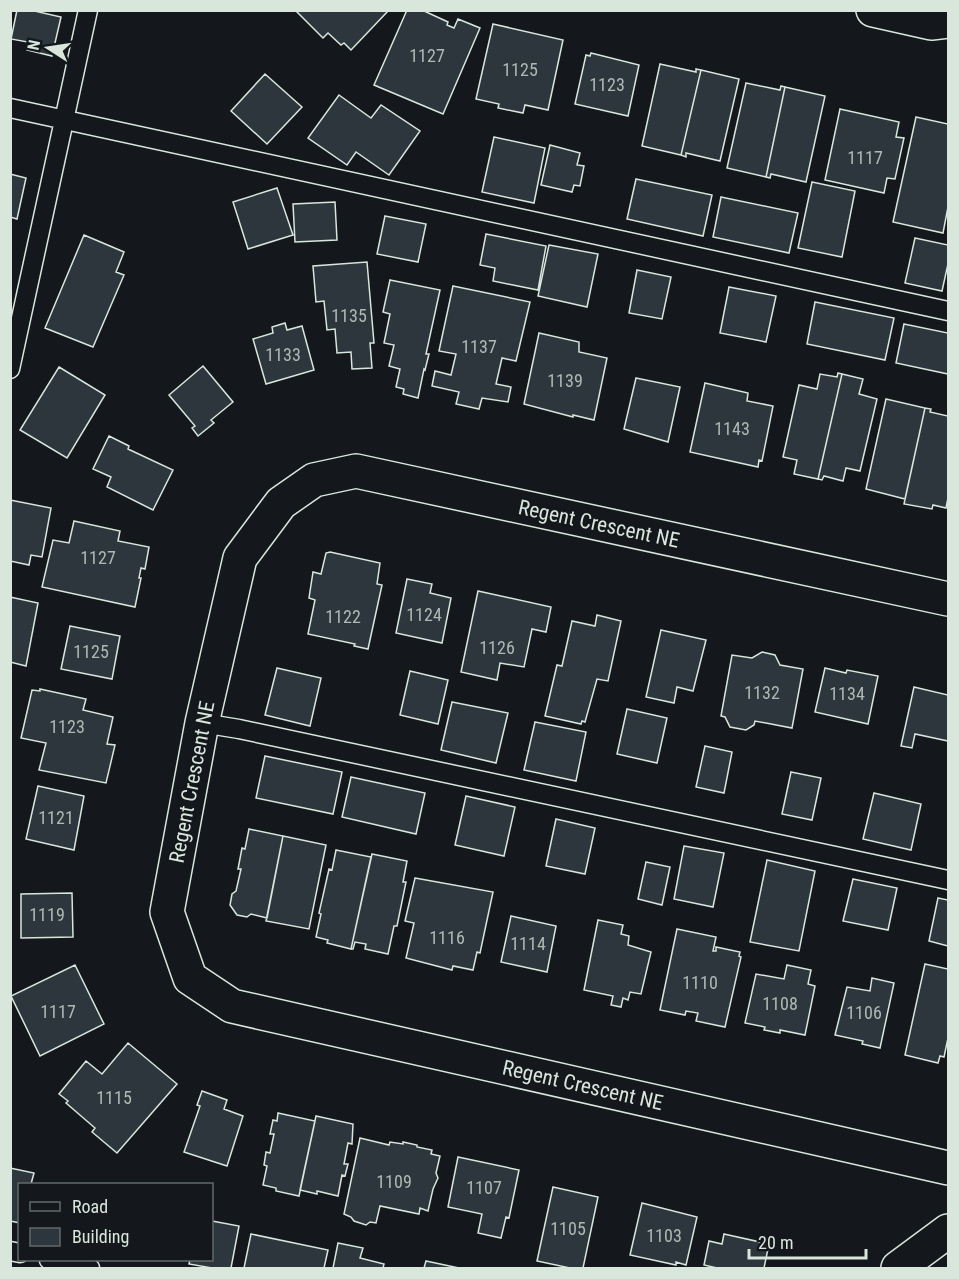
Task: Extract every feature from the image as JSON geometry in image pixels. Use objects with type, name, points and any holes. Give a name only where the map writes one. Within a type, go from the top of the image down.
[{"type":"street","points":[[873,10],[931,23],[948,21]]},
{"type":"street","name":"Regent Crescent NE","points":[[948,599],[356,471],[314,480],[281,503],[240,558],[202,723],[167,912],[190,978],[232,1006],[948,1168]]},
{"type":"street","points":[[898,1269],[948,1231]]},
{"type":"lane","points":[[10,369],[88,10]]},
{"type":"lane","points":[[10,108],[66,118],[948,311]]},
{"type":"lane","points":[[202,723],[250,731],[948,880]]},
{"type":"lane","points":[[53,1261],[90,1269]]},
{"type":"building","points":[[17,10],[30,10],[61,17],[52,56],[27,50],[28,42],[11,39]]},
{"type":"building","points":[[295,10],[389,10],[351,50],[344,43],[341,45],[328,33],[323,38]]},
{"type":"building","points":[[407,10],[422,10],[448,22],[447,25],[454,28],[458,19],[480,28],[443,114],[374,85]]},
{"type":"building","points":[[493,24],[563,40],[548,110],[525,105],[523,113],[498,108],[499,104],[476,99]]},
{"type":"building","points":[[591,53],[639,65],[628,116],[575,104],[586,55],[590,56]]},
{"type":"building","points":[[660,64],[696,72],[696,69],[701,70],[681,155],[642,146]]},
{"type":"building","points":[[701,70],[739,79],[720,161],[686,153],[686,157],[681,155]]},
{"type":"building","points":[[265,74],[302,107],[267,144],[231,111]]},
{"type":"building","points":[[746,83],[780,90],[781,86],[785,87],[766,177],[727,168]]},
{"type":"building","points":[[785,87],[825,96],[806,182],[771,174],[770,178],[766,177]]},
{"type":"building","points":[[339,95],[371,118],[381,105],[420,131],[389,175],[356,152],[347,165],[308,138]]},
{"type":"building","points":[[840,109],[899,122],[896,137],[904,138],[895,179],[887,178],[884,193],[825,180]]},
{"type":"building","points":[[916,117],[948,124],[948,207],[943,233],[893,222]]},
{"type":"building","points":[[494,137],[545,148],[534,203],[482,192]]},
{"type":"building","points":[[550,145],[580,153],[577,165],[584,166],[580,186],[574,185],[572,192],[541,185]]},
{"type":"building","points":[[10,174],[26,178],[17,219],[10,217]]},
{"type":"building","points":[[636,179],[712,195],[703,236],[627,219]]},
{"type":"building","points":[[812,182],[855,191],[842,257],[798,248]]},
{"type":"building","points":[[277,188],[293,235],[248,249],[233,202]]},
{"type":"building","points":[[721,197],[798,213],[789,253],[713,237]]},
{"type":"building","points":[[335,202],[337,240],[295,242],[293,204]]},
{"type":"building","points":[[385,216],[426,224],[418,262],[377,254]]},
{"type":"building","points":[[486,234],[546,246],[538,290],[493,281],[495,268],[480,265]]},
{"type":"building","points":[[84,235],[124,252],[116,272],[124,275],[93,347],[45,328]]},
{"type":"building","points":[[915,238],[948,245],[948,264],[942,291],[905,283]]},
{"type":"building","points":[[549,245],[598,254],[587,307],[538,296]]},
{"type":"building","points":[[367,262],[374,343],[370,343],[372,368],[352,369],[351,352],[337,353],[335,329],[327,330],[324,301],[316,302],[313,266]]},
{"type":"building","points":[[637,270],[671,277],[662,319],[629,313]]},
{"type":"building","points":[[390,280],[440,290],[426,354],[429,354],[418,398],[403,394],[404,389],[396,387],[400,369],[389,366],[394,345],[384,343],[390,314],[383,312]]},
{"type":"building","points":[[453,286],[530,302],[516,361],[502,358],[496,384],[511,387],[508,402],[482,398],[479,409],[456,404],[459,392],[432,386],[435,371],[451,375],[456,354],[439,351]]},
{"type":"building","points":[[729,287],[776,296],[766,342],[720,333]]},
{"type":"building","points":[[815,302],[894,318],[885,360],[807,344]]},
{"type":"building","points":[[285,323],[287,330],[302,326],[314,370],[266,384],[253,339],[273,333],[272,327]]},
{"type":"building","points":[[904,324],[948,333],[948,374],[896,363]]},
{"type":"building","points":[[539,333],[579,342],[579,352],[607,358],[594,420],[524,404]]},
{"type":"building","points":[[203,366],[233,402],[211,420],[214,423],[198,436],[192,428],[195,426],[169,395]]},
{"type":"building","points":[[59,367],[105,395],[67,458],[20,430]]},
{"type":"building","points":[[838,373],[842,374],[818,479],[794,474],[797,460],[783,457],[799,385],[817,389],[820,374],[837,377]]},
{"type":"building","points":[[842,374],[863,379],[859,394],[877,399],[860,471],[846,468],[843,481],[824,476],[822,480],[818,479]]},
{"type":"building","points":[[636,378],[680,387],[668,442],[624,429]]},
{"type":"building","points":[[705,383],[748,393],[747,401],[773,406],[762,461],[759,460],[758,467],[690,452]]},
{"type":"building","points":[[886,399],[925,408],[905,499],[866,489]]},
{"type":"building","points":[[925,408],[931,409],[930,412],[948,416],[946,508],[933,505],[932,509],[904,504]]},
{"type":"building","points":[[109,436],[129,446],[128,449],[173,470],[153,510],[107,487],[111,477],[93,469]]},
{"type":"building","points":[[10,500],[51,508],[42,557],[31,555],[29,565],[10,561]]},
{"type":"building","points":[[74,521],[120,531],[118,541],[149,547],[145,569],[141,568],[135,607],[42,587],[53,540],[69,543]]},
{"type":"building","points":[[326,553],[380,563],[377,584],[382,585],[368,649],[308,634],[315,600],[309,598],[313,572],[321,574]]},
{"type":"building","points":[[407,579],[432,584],[430,593],[451,598],[442,643],[396,633]]},
{"type":"building","points":[[478,591],[551,607],[546,632],[532,629],[524,667],[500,663],[497,680],[461,672]]},
{"type":"building","points":[[10,597],[38,603],[26,666],[10,662]]},
{"type":"building","points":[[597,615],[621,621],[608,681],[597,679],[585,722],[582,721],[581,724],[545,716],[557,665],[562,666],[572,621],[595,626]]},
{"type":"building","points":[[70,626],[120,636],[112,679],[61,669]]},
{"type":"building","points":[[661,630],[706,640],[693,691],[677,687],[674,703],[646,697]]},
{"type":"building","points":[[762,652],[775,655],[780,665],[803,669],[792,728],[755,721],[754,725],[746,730],[730,727],[725,717],[721,716],[732,655],[752,658]]},
{"type":"building","points":[[277,668],[321,678],[310,726],[265,715]]},
{"type":"building","points":[[825,668],[846,673],[847,670],[878,676],[868,724],[815,712]]},
{"type":"building","points":[[410,671],[448,680],[438,724],[400,715]]},
{"type":"building","points":[[914,687],[948,695],[948,741],[915,734],[912,748],[901,746]]},
{"type":"building","points":[[40,689],[86,699],[83,710],[113,717],[107,744],[115,745],[106,783],[39,770],[46,743],[21,738],[32,690],[40,691]]},
{"type":"building","points":[[452,702],[508,713],[496,763],[441,750]]},
{"type":"building","points":[[627,709],[667,718],[657,763],[617,754]]},
{"type":"building","points":[[535,722],[586,732],[576,781],[524,770]]},
{"type":"building","points":[[705,746],[732,752],[724,793],[696,787]]},
{"type":"building","points":[[265,756],[342,772],[333,814],[256,798]]},
{"type":"building","points":[[791,772],[821,778],[812,820],[782,814]]},
{"type":"building","points":[[351,777],[425,793],[416,834],[342,817]]},
{"type":"building","points":[[38,786],[84,796],[74,850],[26,839]]},
{"type":"building","points":[[874,793],[921,804],[911,850],[863,839]]},
{"type":"building","points":[[466,796],[515,807],[504,856],[455,845]]},
{"type":"building","points":[[556,819],[595,828],[585,874],[546,866]]},
{"type":"building","points":[[249,829],[283,836],[267,918],[251,914],[247,917],[237,915],[230,905],[232,894],[236,891],[241,869],[238,869],[242,848],[245,849]]},
{"type":"building","points":[[283,836],[326,845],[309,929],[266,921]]},
{"type":"building","points":[[684,846],[724,853],[713,907],[674,899]]},
{"type":"building","points":[[336,850],[371,857],[351,949],[327,943],[328,940],[316,937],[329,869],[332,870]]},
{"type":"building","points":[[372,854],[407,861],[403,882],[406,882],[397,926],[394,926],[388,954],[365,949],[366,944],[355,942],[351,949]]},
{"type":"building","points":[[767,860],[815,871],[799,951],[750,942]]},
{"type":"building","points":[[646,862],[670,867],[662,905],[638,899]]},
{"type":"building","points":[[415,878],[493,892],[480,953],[477,952],[473,970],[453,966],[452,970],[406,958],[414,923],[405,921]]},
{"type":"building","points":[[853,879],[897,888],[888,930],[843,921]]},
{"type":"building","points":[[72,893],[73,937],[21,938],[21,894]]},
{"type":"building","points":[[938,898],[948,900],[948,946],[929,941]]},
{"type":"building","points":[[511,916],[556,926],[547,972],[501,962]]},
{"type":"building","points":[[598,920],[623,925],[621,934],[629,936],[628,945],[651,952],[641,994],[630,992],[628,1000],[623,998],[621,1007],[611,1005],[613,996],[584,990]]},
{"type":"building","points":[[677,929],[716,937],[713,951],[716,951],[716,947],[740,952],[741,957],[725,1027],[696,1021],[698,1013],[686,1011],[685,1015],[660,1010]]},
{"type":"building","points":[[925,964],[948,969],[948,1038],[944,1057],[940,1056],[938,1063],[905,1055]]},
{"type":"building","points":[[75,965],[104,1024],[40,1056],[11,996]]},
{"type":"building","points":[[787,965],[811,970],[808,984],[815,986],[805,1035],[780,1030],[780,1033],[764,1030],[765,1027],[745,1023],[756,974],[784,979]]},
{"type":"building","points":[[872,978],[894,983],[880,1048],[862,1044],[863,1041],[835,1035],[847,987],[870,991]]},
{"type":"building","points":[[128,1043],[177,1084],[117,1153],[92,1132],[95,1128],[59,1094],[86,1061],[102,1074]]},
{"type":"building","points":[[202,1091],[227,1100],[224,1109],[243,1116],[227,1166],[184,1152],[200,1106],[197,1105]]},
{"type":"building","points":[[278,1113],[315,1121],[299,1196],[276,1191],[276,1188],[263,1185],[267,1166],[264,1165],[266,1152],[270,1153],[274,1134],[270,1134],[273,1120],[277,1121]]},
{"type":"building","points":[[316,1116],[353,1124],[352,1144],[348,1143],[344,1164],[348,1164],[345,1176],[342,1175],[338,1196],[300,1190]]},
{"type":"building","points":[[360,1138],[389,1145],[390,1142],[403,1144],[403,1142],[417,1145],[417,1147],[432,1150],[431,1154],[440,1156],[436,1173],[438,1178],[428,1211],[420,1208],[419,1214],[380,1206],[376,1223],[370,1222],[366,1225],[344,1214]]},
{"type":"building","points":[[458,1157],[519,1170],[509,1218],[506,1217],[501,1238],[478,1233],[482,1214],[448,1207]]},
{"type":"building","points":[[10,1168],[34,1173],[31,1183],[18,1183],[18,1223],[10,1221]]},
{"type":"building","points":[[553,1187],[598,1197],[583,1268],[570,1268],[537,1261]]},
{"type":"building","points":[[642,1203],[697,1217],[686,1265],[630,1255]]},
{"type":"building","points":[[213,1221],[239,1226],[231,1268],[212,1268],[189,1264],[190,1261],[213,1261]]},
{"type":"building","points":[[251,1234],[328,1250],[324,1268],[244,1268]]},
{"type":"building","points":[[724,1234],[769,1244],[764,1268],[717,1268],[704,1265],[709,1241],[722,1244]]},
{"type":"building","points":[[338,1243],[363,1248],[360,1258],[384,1264],[383,1268],[333,1268]]},
{"type":"building","points":[[426,1261],[459,1268],[424,1268]]}]
